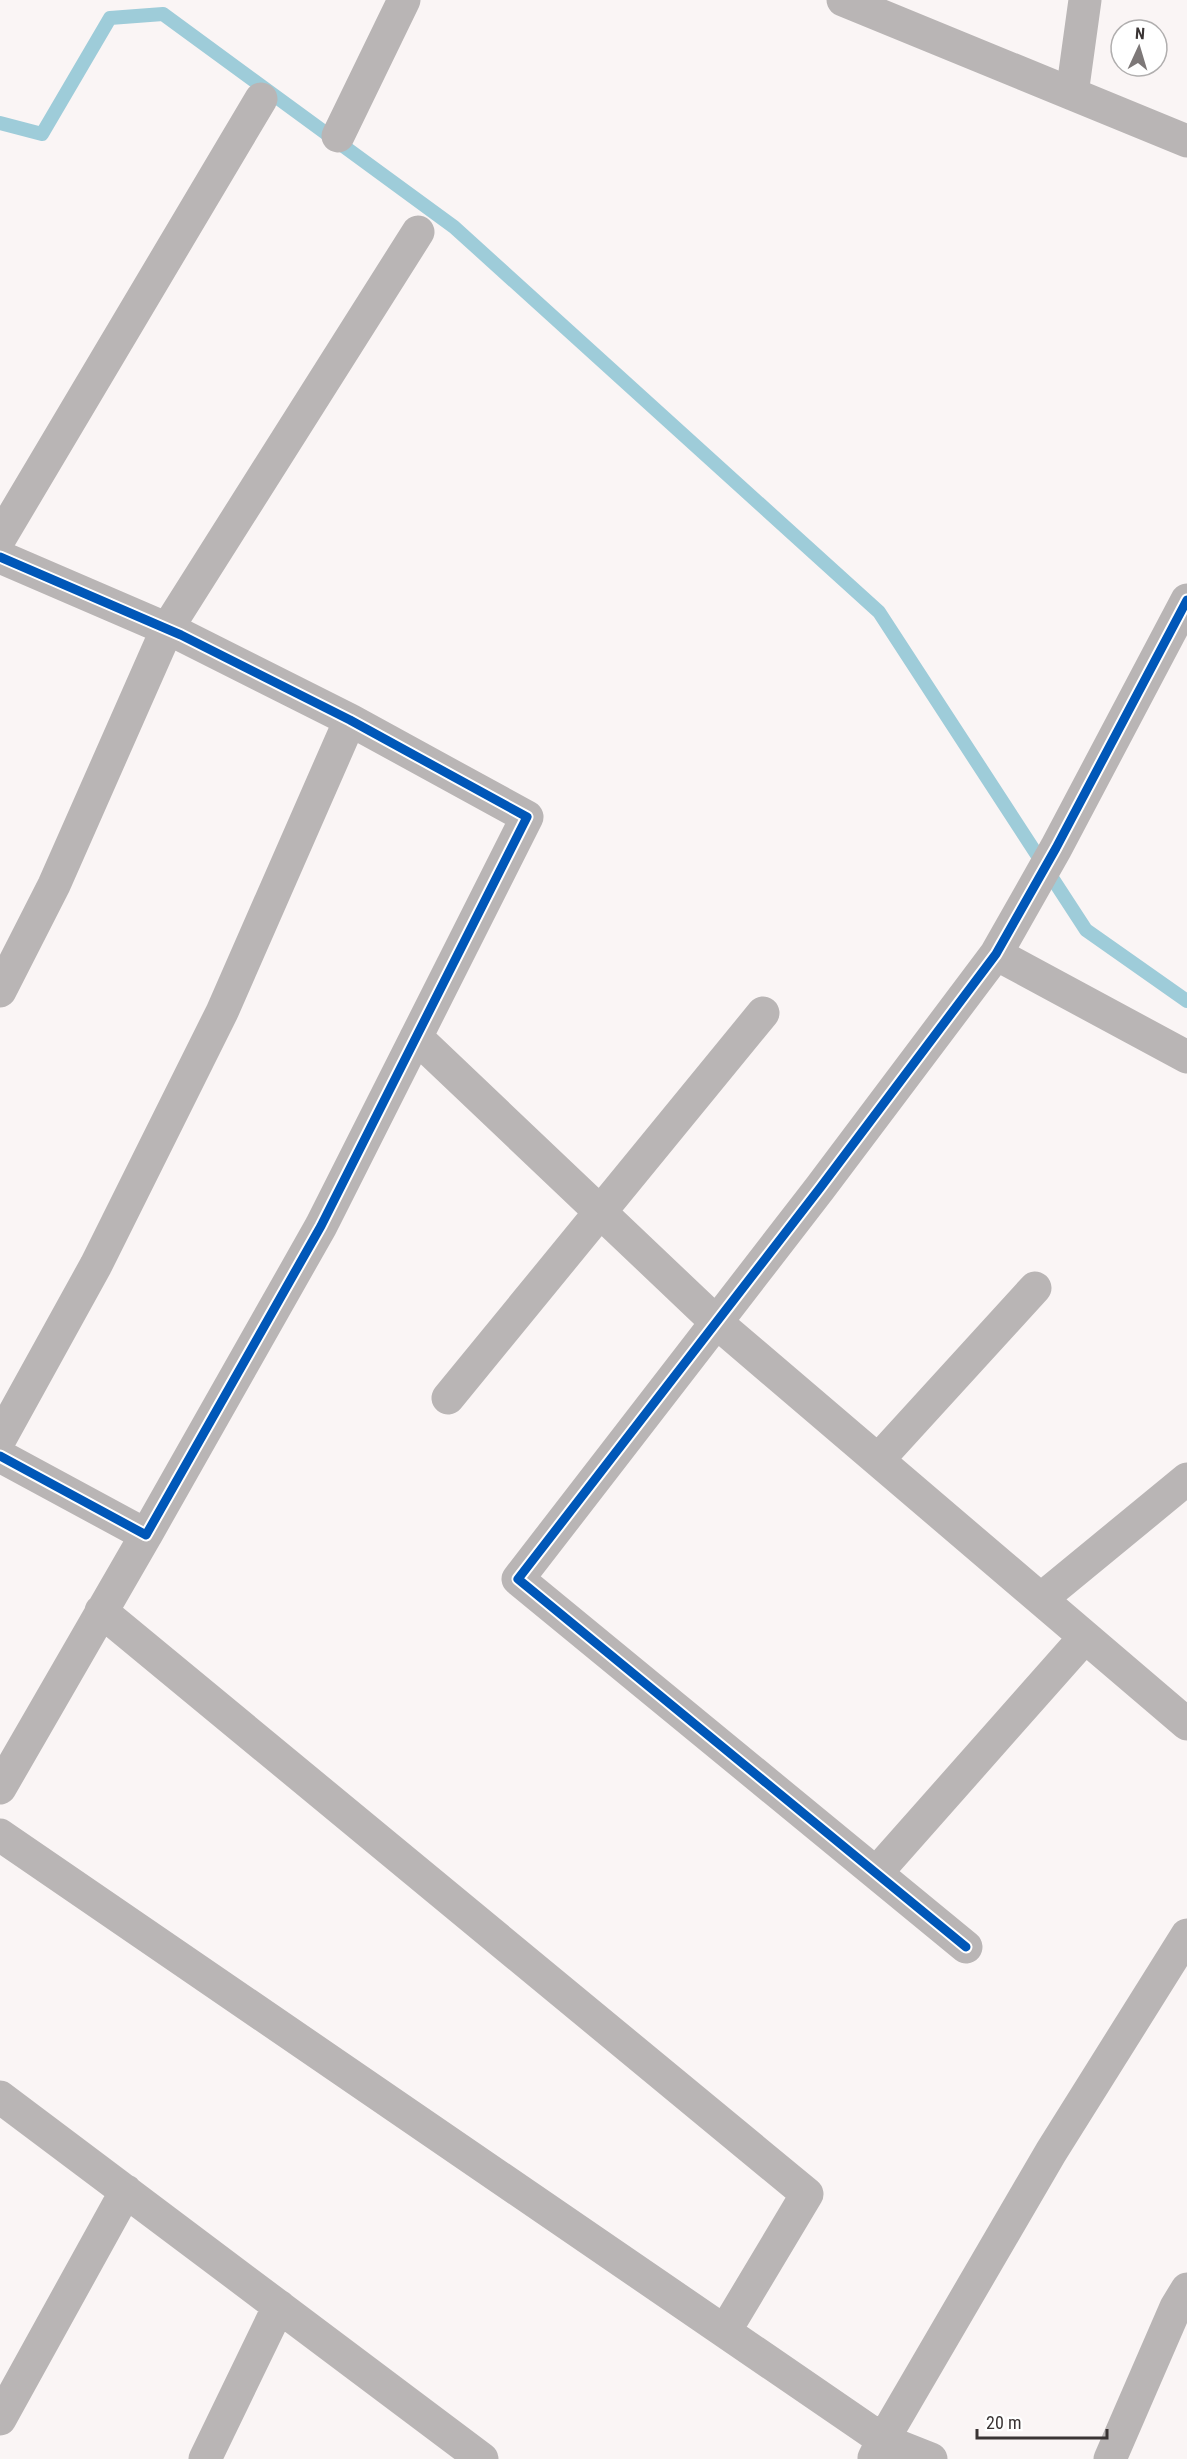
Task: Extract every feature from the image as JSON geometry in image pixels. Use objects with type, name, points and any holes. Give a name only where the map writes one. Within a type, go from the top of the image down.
[{"type":"street","points":[[338,136],[404,0]]},
{"type":"street","points":[[1072,94],[1085,0]]},
{"type":"street","points":[[858,3],[1187,141]]},
{"type":"street","points":[[0,538],[261,99]]},
{"type":"street","points":[[0,991],[54,885],[167,629],[418,231]]},
{"type":"street","points":[[0,557],[167,629],[350,720],[527,817],[321,1226],[0,1788]]},
{"type":"street","points":[[966,1947],[518,1579],[717,1322],[996,954],[1056,848],[1187,600]]},
{"type":"street","points":[[0,1439],[96,1265],[222,1012],[350,720]]},
{"type":"street","points":[[996,954],[1187,1057]]},
{"type":"street","points":[[448,1398],[763,1013]]},
{"type":"street","points":[[416,1037],[717,1322],[1187,1724]]},
{"type":"street","points":[[878,1460],[1035,1288]]},
{"type":"street","points":[[0,1456],[146,1535]]},
{"type":"street","points":[[1041,1599],[1187,1479]]},
{"type":"street","points":[[101,1611],[807,2194],[725,2331]]},
{"type":"street","points":[[877,1872],[1085,1637]]},
{"type":"street","points":[[0,1835],[725,2331],[879,2449],[931,2459]]},
{"type":"street","points":[[879,2449],[1050,2152],[1187,1935]]},
{"type":"street","points":[[0,2097],[482,2459]]},
{"type":"street","points":[[0,2419],[126,2191]]},
{"type":"street","points":[[1110,2459],[1176,2307],[1187,2289]]},
{"type":"street","points":[[205,2459],[279,2306]]},
{"type":"waterway","points":[[0,123],[42,134],[110,18],[163,14],[454,227],[879,612],[1086,930],[1187,1001]]},
{"type":"cycle path","points":[[0,557],[181,635],[350,720],[527,817],[321,1226],[146,1535],[0,1456]]},
{"type":"cycle path","points":[[966,1947],[518,1579],[820,1188],[996,954],[1056,848],[1187,600]]}]
